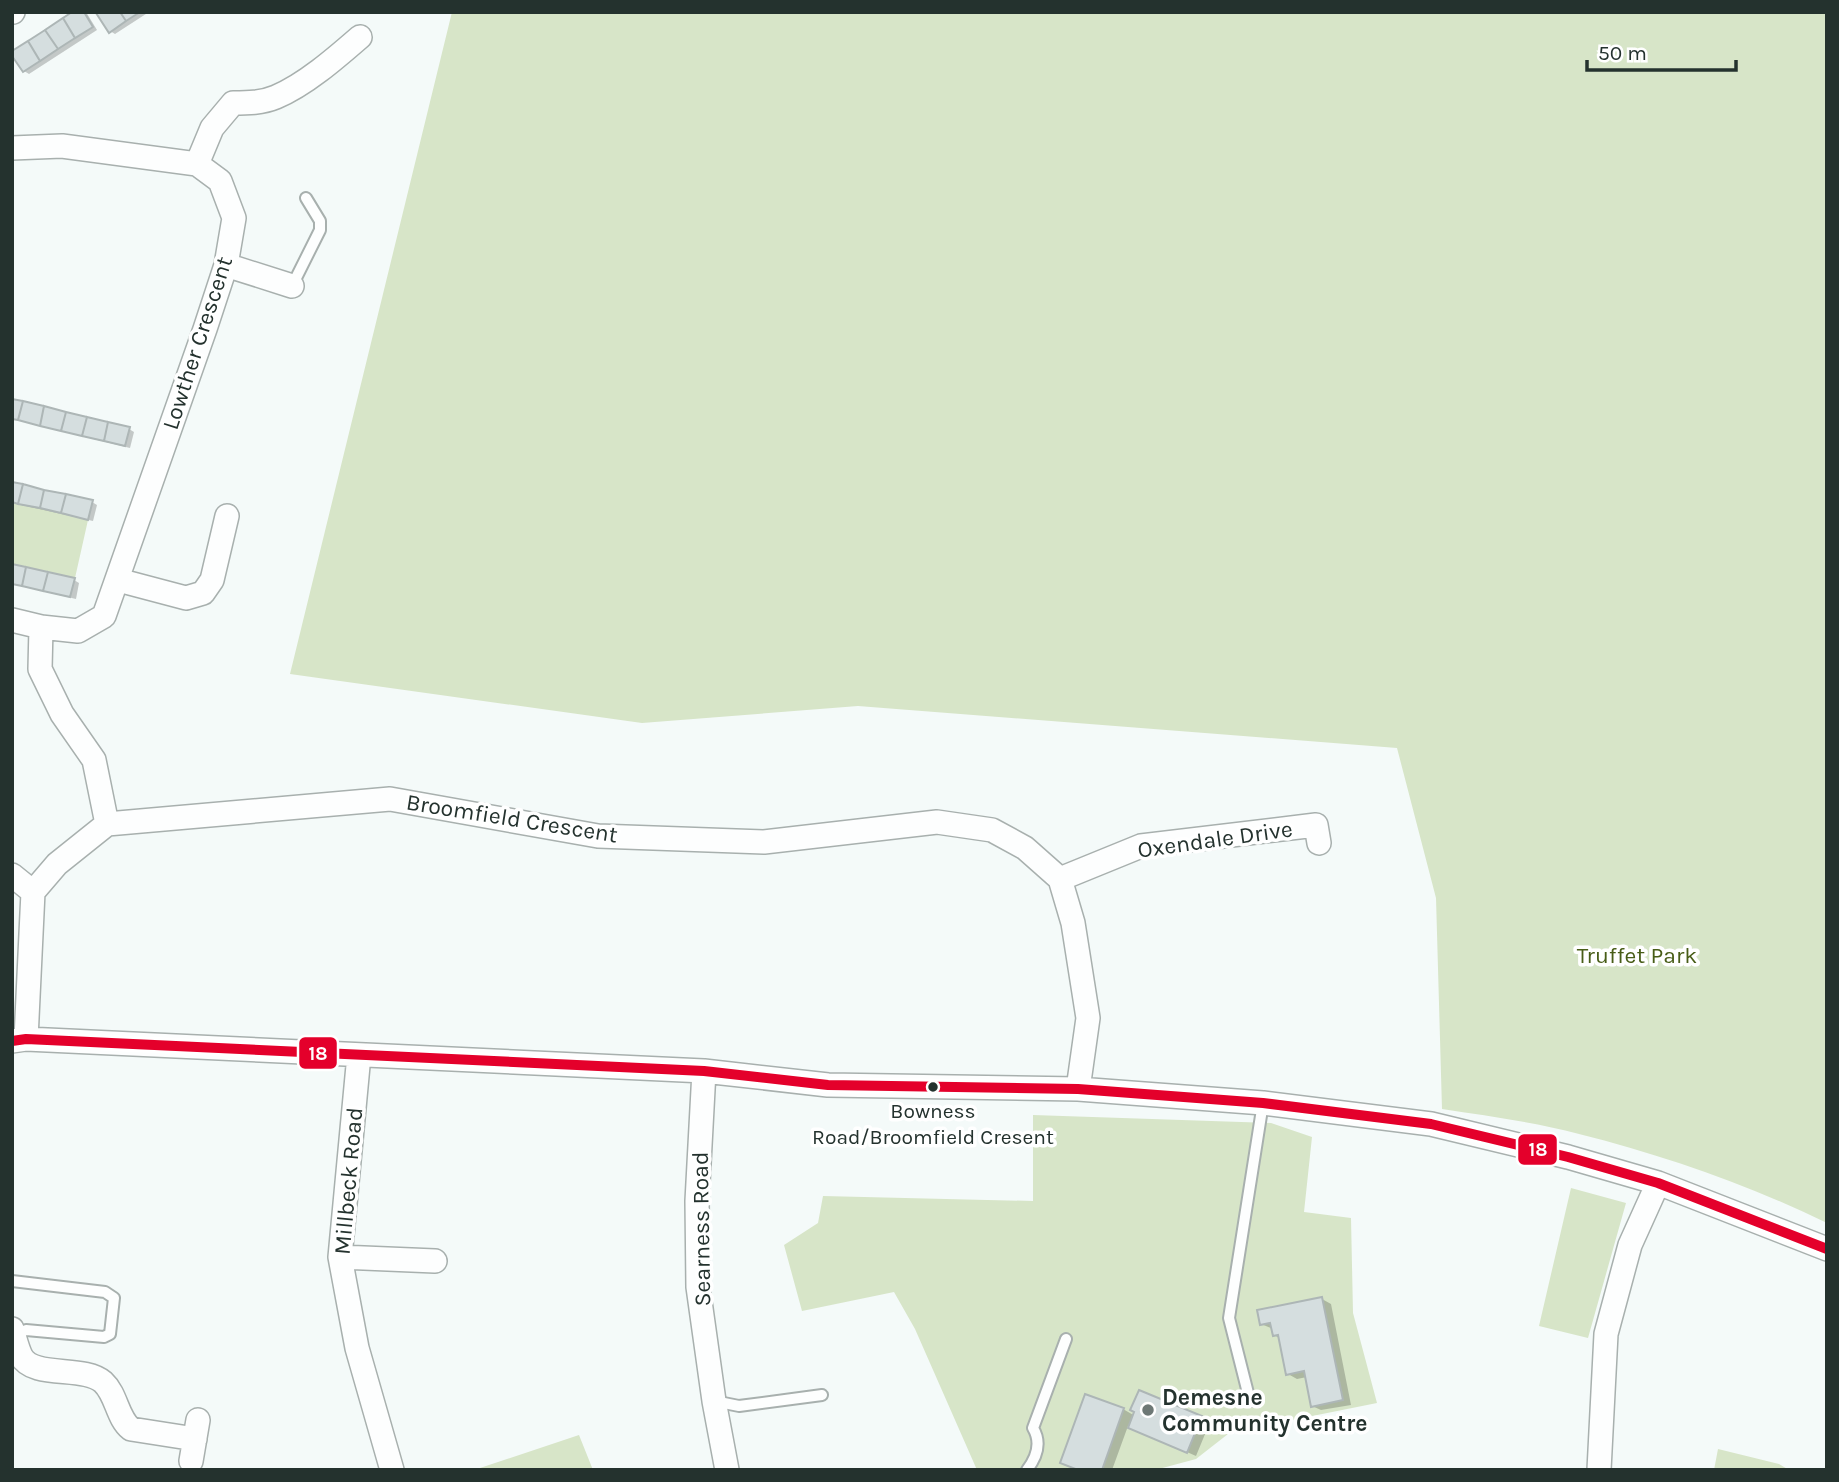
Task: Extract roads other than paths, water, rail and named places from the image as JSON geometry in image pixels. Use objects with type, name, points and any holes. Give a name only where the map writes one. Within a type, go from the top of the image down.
[{"type":"street","points":[[12,148],[62,146],[197,164],[212,128],[233,103],[256,102],[276,97],[325,66],[360,37]]},
{"type":"street","name":"Lowther Crescent","points":[[12,620],[41,627],[78,631],[104,616],[226,265],[234,218],[220,181],[197,164]]},
{"type":"street","points":[[226,265],[292,286]]},
{"type":"street","points":[[118,580],[186,598],[202,593],[212,580],[227,516]]},
{"type":"street","points":[[41,627],[40,669],[62,714],[94,760],[107,824],[57,864],[33,892],[19,1040],[704,1071],[828,1085],[1078,1089],[1263,1103],[1431,1125],[1568,1157],[1658,1183],[1825,1245]]},
{"type":"street","name":"Broomfield Crescent","points":[[107,824],[390,799],[598,836],[764,842],[937,822],[992,831],[1025,848],[1059,879],[1073,923],[1088,1018],[1078,1089]]},
{"type":"street","name":"Oxendale Drive","points":[[1059,879],[1141,846],[1316,825],[1320,843]]},
{"type":"street","points":[[12,875],[33,892]]},
{"type":"street","name":"Millbeck Road","points":[[359,1055],[340,1257],[357,1348],[391,1470]]},
{"type":"street","name":"Searness Road","points":[[704,1071],[697,1201],[698,1287],[726,1470]]},
{"type":"street","points":[[1599,1470],[1606,1334],[1630,1245],[1658,1183]]},
{"type":"street","points":[[340,1257],[435,1261]]},
{"type":"street","points":[[13,1332],[22,1359],[32,1366],[101,1380],[125,1424],[131,1429],[195,1440]]},
{"type":"lane","points":[[292,286],[320,230],[320,221],[306,198]]},
{"type":"lane","points":[[1250,1401],[1229,1318],[1263,1103]]},
{"type":"lane","points":[[12,1281],[105,1292],[114,1298],[110,1334],[104,1337],[26,1330],[13,1332]]},
{"type":"lane","points":[[1027,1470],[1037,1455],[1038,1437],[1033,1428],[1066,1339]]},
{"type":"lane","points":[[714,1401],[739,1406],[822,1395]]},
{"type":"place","name":"Bowness Road/Broomfield Cresent","points":[[933,1087]]},
{"type":"place","name":"Demesne Community Centre","points":[[1148,1410]]},
{"type":"park label","name":"Truffet Park","points":[[1637,955]]}]
